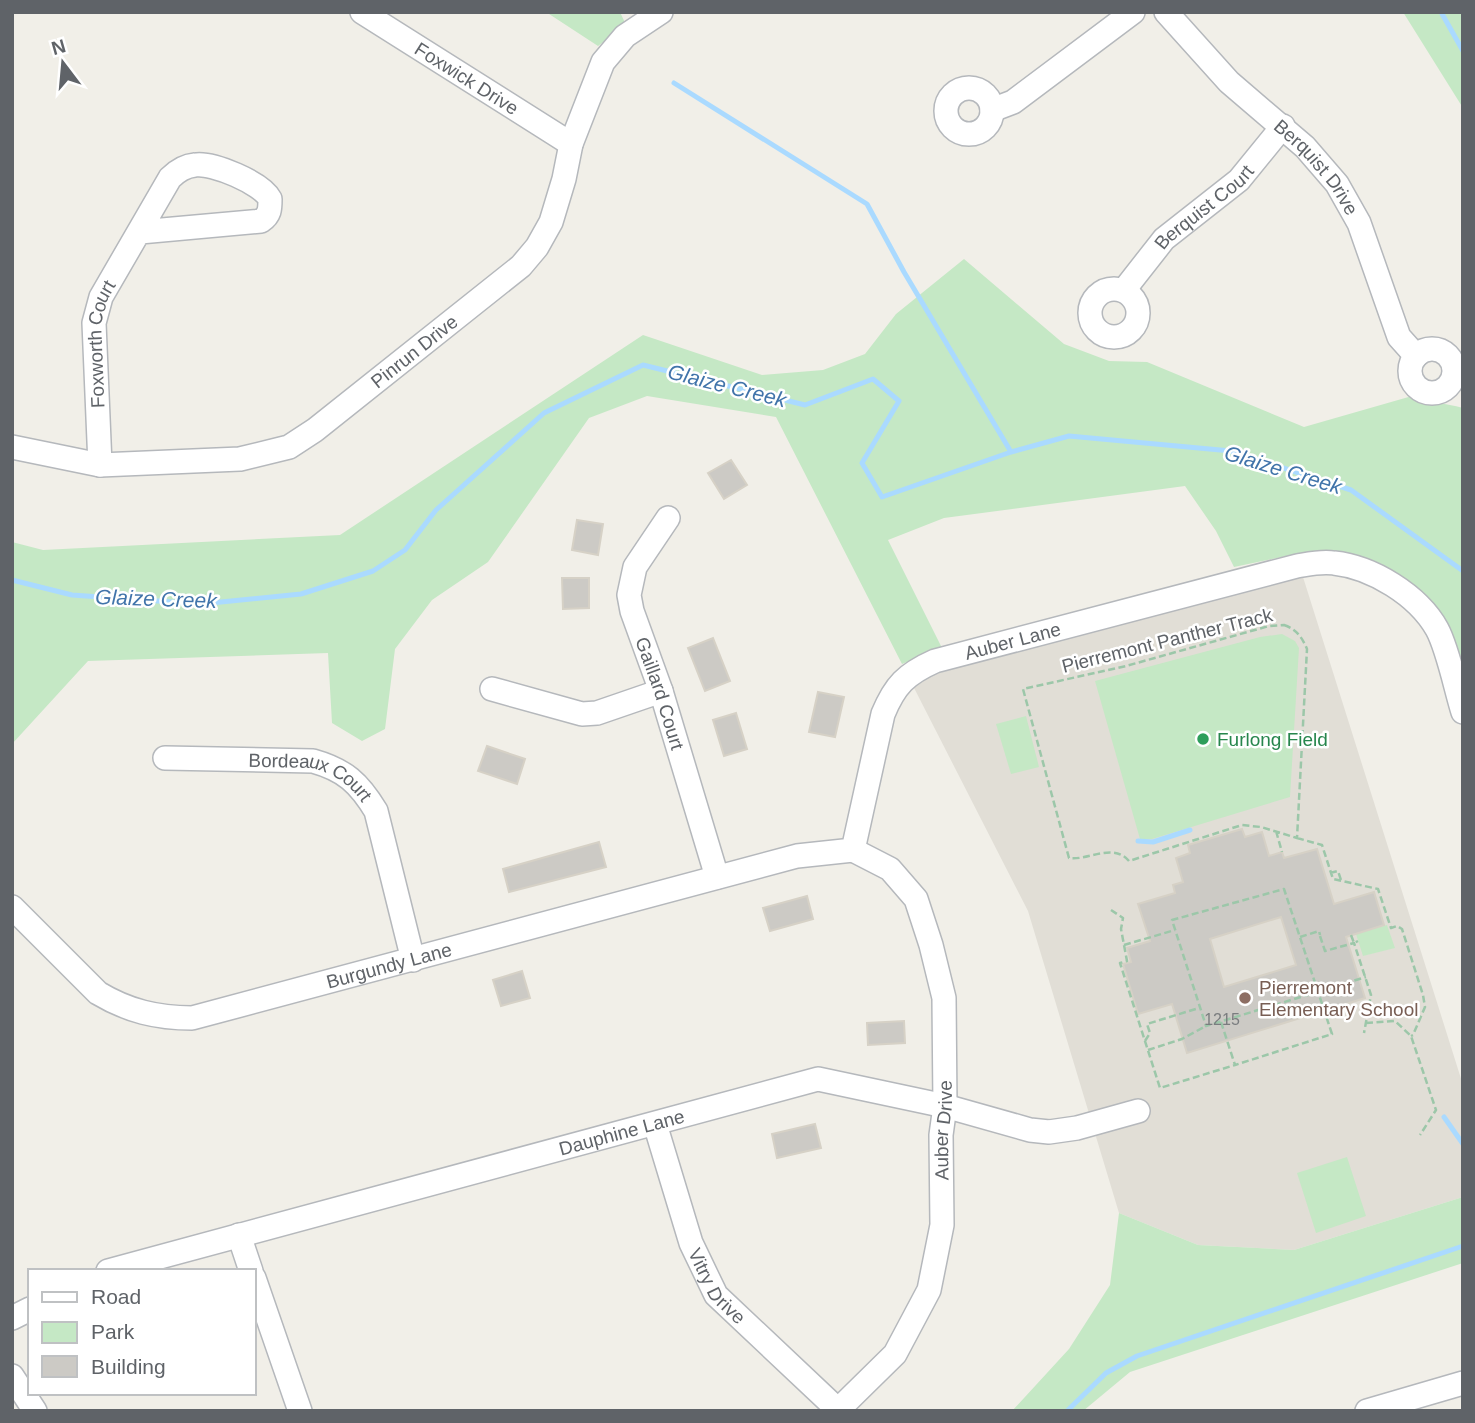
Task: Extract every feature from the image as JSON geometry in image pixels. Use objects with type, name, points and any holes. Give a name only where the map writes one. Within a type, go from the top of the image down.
[{"type":"street","name":"Foxwick Drive","points":[[362,12],[572,144]]},
{"type":"street","name":"Pinrun Drive","points":[[12,447],[100,465],[240,459],[289,447],[315,430],[521,266],[537,247],[551,222],[572,144],[603,62],[625,36],[662,12]]},
{"type":"street","points":[[992,110],[1013,102],[1133,12]]},
{"type":"street","name":"Berquist Drive","points":[[1166,12],[1229,82],[1283,126],[1321,163],[1342,192],[1359,223],[1399,337],[1416,356]]},
{"type":"street","name":"Berquist Court","points":[[1124,290],[1164,239],[1239,180],[1283,126]]},
{"type":"street","name":"Foxworth Court","points":[[100,465],[94,323],[101,297],[170,178],[184,167],[209,165],[258,186],[270,199],[270,211],[261,220],[140,232]]},
{"type":"street","name":"Gaillard Court","points":[[668,518],[635,567],[629,595],[717,877]]},
{"type":"street","name":"Auber Lane","points":[[853,850],[883,714],[892,693],[903,679],[918,668],[935,661],[1297,566],[1318,562],[1356,568],[1383,579],[1416,603],[1438,631],[1463,712]]},
{"type":"street","points":[[492,689],[582,714],[597,713],[661,691]]},
{"type":"street","name":"Bordeaux Court","points":[[164,758],[313,761],[333,766],[349,777],[364,791],[376,811],[413,960]]},
{"type":"street","name":"Burgundy Lane","points":[[12,907],[98,993],[140,1013],[168,1018],[192,1018],[797,856],[853,850]]},
{"type":"street","name":"Auber Drive","points":[[837,1410],[895,1354],[929,1290],[942,1225],[944,998],[916,900],[890,869],[853,850]]},
{"type":"street","name":"Dauphine Lane","points":[[115,1269],[818,1080],[945,1106],[1020,1128],[1049,1132],[1077,1128],[1138,1111]]},
{"type":"street","name":"Vitry Drive","points":[[655,1124],[691,1243],[716,1295],[837,1410]]},
{"type":"street","points":[[239,1235],[250,1269]]},
{"type":"street","points":[[256,1284],[300,1411]]},
{"type":"street","points":[[12,1318],[28,1310]]},
{"type":"street","points":[[12,1376],[35,1411]]},
{"type":"street","points":[[1367,1411],[1463,1383]]},
{"type":"path","name":"Pierremont Panther Track","points":[[1284,625],[1292,628],[1303,639],[1307,649],[1297,838],[1261,827],[1242,825],[1129,861],[1121,854],[1110,853],[1069,858],[1023,689],[1126,666],[1269,626],[1284,625]]},
{"type":"path","points":[[1276,831],[1282,852]]},
{"type":"path","points":[[1297,838],[1322,845],[1333,879],[1378,889],[1390,928],[1397,926],[1402,929],[1425,1007],[1410,1037]]},
{"type":"path","points":[[1331,873],[1338,871],[1342,881]]},
{"type":"path","points":[[1111,910],[1123,918],[1121,929],[1127,961],[1120,963],[1160,1088],[1332,1034],[1284,889],[1172,920],[1206,1026]]},
{"type":"path","points":[[1124,945],[1175,929]]},
{"type":"path","points":[[1300,937],[1319,931],[1325,951],[1356,942]]},
{"type":"path","points":[[1351,935],[1356,942],[1371,995],[1364,1033]]},
{"type":"path","points":[[1148,1050],[1182,1039],[1206,1026],[1366,977]]},
{"type":"path","points":[[1145,1041],[1150,1033],[1147,1024],[1201,1008]]},
{"type":"path","points":[[1366,1023],[1395,1021],[1410,1037],[1436,1110],[1420,1135]]},
{"type":"path","points":[[1221,1022],[1235,1065]]},
{"type":"shaded area","name":"Pierremont Elementary School","points":[[1303,577],[1463,1085],[1463,1197],[1294,1250],[1198,1245],[1119,1213],[1028,911],[911,682],[1260,583]]},
{"type":"green space","points":[[546,12],[620,12],[626,25],[598,46]]},
{"type":"green space","points":[[1403,12],[1463,12],[1463,108]]},
{"type":"green space","points":[[964,259],[1064,344],[1109,361],[1147,362],[1304,427],[1412,396],[1463,408],[1463,669],[1443,625],[1331,557],[1291,555],[1234,567],[1216,531],[1185,486],[944,518],[888,540],[942,648],[902,664],[776,417],[647,396],[589,418],[488,562],[432,600],[395,649],[385,729],[362,741],[332,723],[328,653],[88,661],[12,744],[12,542],[43,550],[340,535],[643,335],[762,375],[823,370],[865,354],[896,314]]},
{"type":"green space","name":"Furlong Field","points":[[1282,634],[1295,641],[1299,648],[1290,797],[1152,839],[1140,839],[1095,681],[1260,637]]},
{"type":"green space","points":[[1026,716],[1039,767],[1011,774],[996,724]]},
{"type":"green space","points":[[1387,925],[1395,948],[1363,956],[1356,934]]},
{"type":"green space","points":[[1347,1157],[1366,1216],[1316,1233],[1297,1173]]},
{"type":"green space","points":[[1463,1197],[1463,1263],[1130,1372],[1083,1411],[1012,1411],[1069,1349],[1110,1285],[1119,1213],[1198,1245],[1294,1250]]},
{"type":"building","points":[[731,460],[747,485],[724,499],[708,473]]},
{"type":"building","points":[[577,520],[603,524],[598,555],[572,550]]},
{"type":"building","points":[[562,578],[589,578],[589,608],[563,609]]},
{"type":"building","points":[[713,638],[730,681],[705,691],[688,648]]},
{"type":"building","points":[[818,692],[844,697],[835,737],[809,732]]},
{"type":"building","points":[[736,713],[747,749],[724,756],[713,720]]},
{"type":"building","points":[[487,746],[525,759],[517,784],[478,771]]},
{"type":"building","points":[[1242,829],[1245,837],[1262,832],[1269,856],[1282,852],[1284,858],[1317,849],[1334,904],[1374,892],[1384,925],[1346,937],[1365,998],[1187,1053],[1172,1004],[1138,1014],[1123,964],[1131,962],[1127,948],[1150,941],[1138,904],[1175,893],[1173,885],[1183,882],[1176,858],[1190,853],[1188,845]],"holes":[[[1281,917],[1296,965],[1224,987],[1210,939]]]},
{"type":"building","points":[[599,842],[606,867],[509,892],[503,869]]},
{"type":"building","points":[[807,896],[813,919],[770,931],[763,908]]},
{"type":"building","points":[[522,971],[530,998],[501,1006],[493,980]]},
{"type":"building","points":[[904,1021],[905,1043],[868,1045],[867,1023]]},
{"type":"building","points":[[815,1124],[821,1148],[777,1158],[772,1134]]},
{"type":"waterway","points":[[1441,12],[1463,51]]},
{"type":"waterway","points":[[674,83],[867,204],[904,272],[1011,452]]},
{"type":"waterway","name":"Glaize Creek","points":[[12,580],[72,595],[201,604],[301,594],[373,571],[405,550],[436,510],[544,413],[643,365],[805,405],[873,379],[899,401],[862,463],[882,497],[1011,452],[1069,436],[1231,451],[1351,490],[1463,571]]},
{"type":"waterway","points":[[1138,841],[1153,842],[1190,830]]},
{"type":"waterway","points":[[1444,1117],[1463,1144]]},
{"type":"waterway","points":[[1067,1411],[1106,1373],[1137,1356],[1463,1246]]},
{"type":"place","name":"Furlong Field","points":[[1203,739]]},
{"type":"place","name":"Pierremont Elementary School","points":[[1245,998]]}]
